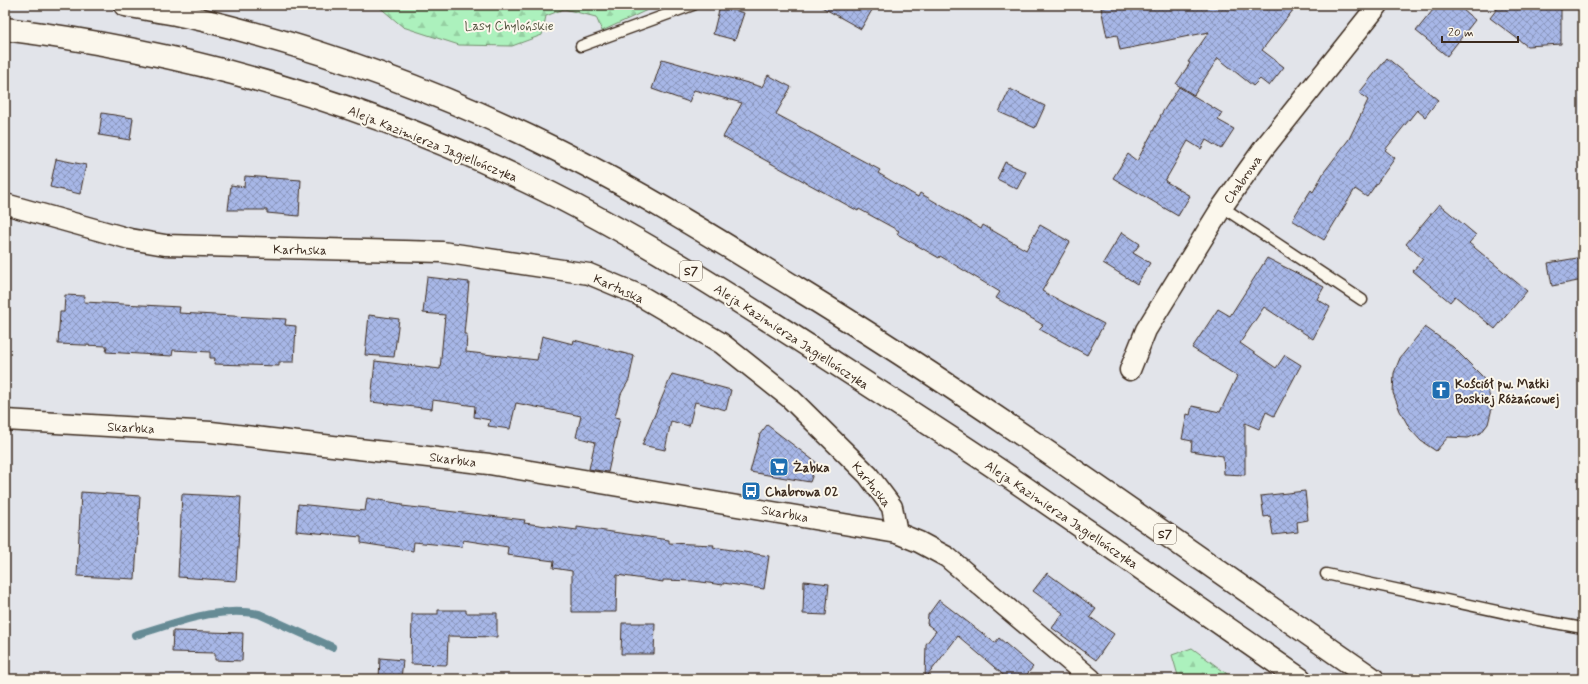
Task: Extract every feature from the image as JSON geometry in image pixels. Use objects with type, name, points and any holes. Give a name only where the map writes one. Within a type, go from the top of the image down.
[{"type":"highway","name":"S7","points":[[125,5],[201,19],[297,47],[370,71],[488,119],[556,150],[612,178],[746,257],[860,327],[957,390],[1373,679]]},
{"type":"highway","name":"Aleja Kazimierza Jagiellończyka","points":[[5,29],[92,41],[145,51],[269,82],[350,109],[420,135],[514,175],[652,248],[724,291],[1031,492],[1300,679]]},
{"type":"street","name":"Chabrowa","points":[[1130,370],[1146,330],[1222,207],[1264,148],[1378,5]]},
{"type":"street","name":"Kartuska","points":[[5,204],[130,239],[165,245],[442,252],[589,274],[639,295],[721,343],[790,398],[868,475],[892,507],[897,532]]},
{"type":"street","name":"Skarbka","points":[[5,420],[211,432],[481,463],[897,532]]},
{"type":"street","points":[[897,532],[947,557],[1091,679]]},
{"type":"lane","points":[[581,46],[693,5]]},
{"type":"lane","points":[[1222,207],[1362,300]]},
{"type":"lane","points":[[1326,574],[1538,620],[1583,628]]},
{"type":"green space","name":"Lasy Chylońskie","points":[[377,5],[658,5],[602,31],[596,17],[564,9],[546,16],[542,35],[512,46],[459,45],[403,27]]},
{"type":"green space","points":[[1192,648],[1234,679],[1179,679],[1172,655]]},
{"type":"building","points":[[818,5],[875,5],[861,29]]},
{"type":"building","points":[[1117,5],[1297,5],[1262,50],[1284,67],[1269,86],[1260,79],[1253,86],[1218,58],[1194,95],[1176,84],[1190,63],[1188,62],[1209,32],[1120,50],[1117,35],[1107,37],[1101,8]]},
{"type":"building","points":[[1437,5],[1457,5],[1475,20],[1447,56],[1416,31]]},
{"type":"building","points":[[1500,5],[1561,5],[1561,44],[1527,46],[1490,18]]},
{"type":"building","points":[[720,6],[744,13],[735,40],[713,34]]},
{"type":"building","points":[[1387,58],[1438,100],[1425,117],[1417,110],[1385,150],[1395,158],[1367,197],[1355,189],[1324,240],[1292,220],[1311,190],[1313,192],[1324,172],[1349,139],[1368,100],[1359,93]]},
{"type":"building","points":[[662,59],[762,87],[768,75],[791,87],[776,114],[880,170],[878,173],[918,197],[920,193],[981,229],[983,225],[1026,250],[1040,225],[1070,242],[1042,291],[1104,324],[1087,355],[1039,329],[1043,325],[996,298],[1000,292],[940,256],[939,258],[897,234],[899,231],[859,209],[858,211],[723,137],[742,103],[694,90],[689,102],[652,89]]},
{"type":"building","points":[[1179,87],[1222,113],[1218,120],[1234,129],[1221,149],[1206,140],[1201,149],[1188,141],[1165,181],[1190,196],[1178,216],[1113,178],[1128,154],[1137,161],[1160,116]]},
{"type":"building","points":[[1010,89],[1045,106],[1035,128],[999,112]]},
{"type":"building","points":[[102,113],[133,118],[130,140],[99,135]]},
{"type":"building","points":[[56,159],[86,165],[80,194],[50,187]]},
{"type":"building","points":[[1005,162],[1026,172],[1017,189],[997,179]]},
{"type":"building","points":[[245,176],[301,180],[299,216],[267,213],[267,210],[228,210],[231,185],[244,187]]},
{"type":"building","points":[[1439,204],[1476,235],[1469,243],[1527,291],[1495,329],[1455,296],[1450,302],[1413,271],[1423,259],[1406,244]]},
{"type":"building","points":[[1122,232],[1140,244],[1133,253],[1150,263],[1137,284],[1103,263]]},
{"type":"building","points":[[1583,257],[1583,280],[1552,286],[1548,263]]},
{"type":"building","points":[[1267,258],[1324,287],[1317,299],[1330,307],[1313,339],[1264,307],[1240,343],[1276,368],[1285,355],[1301,365],[1274,416],[1266,412],[1259,429],[1245,423],[1245,475],[1224,474],[1223,456],[1191,451],[1192,441],[1182,439],[1187,414],[1190,415],[1192,406],[1220,412],[1237,376],[1192,348],[1218,309],[1230,316]]},
{"type":"building","points":[[427,277],[469,282],[464,334],[467,334],[466,352],[537,360],[542,336],[573,344],[574,340],[634,356],[629,380],[621,394],[615,417],[620,418],[608,472],[589,469],[595,442],[576,437],[581,416],[516,403],[510,429],[488,426],[490,420],[474,417],[475,406],[433,400],[432,409],[371,402],[375,361],[440,369],[445,315],[423,313]]},
{"type":"building","points":[[65,295],[85,296],[84,302],[180,307],[179,313],[286,319],[285,325],[296,326],[294,362],[279,362],[279,366],[214,364],[215,358],[210,358],[210,352],[173,350],[172,356],[106,352],[107,346],[58,344],[60,312],[64,312]]},
{"type":"building","points":[[369,315],[399,319],[394,357],[365,355]]},
{"type":"building","name":"Kościół pw. Matki Boskiej Różańcowej","points":[[1425,327],[1453,347],[1482,376],[1487,385],[1492,408],[1488,424],[1481,433],[1468,438],[1448,437],[1436,451],[1421,441],[1410,429],[1400,411],[1393,393],[1394,373],[1400,358]]},
{"type":"building","points":[[672,374],[731,390],[726,410],[695,402],[689,426],[671,421],[665,450],[642,445]]},
{"type":"building","points":[[767,425],[817,463],[810,482],[750,472],[760,434]]},
{"type":"building","points":[[1305,491],[1308,520],[1297,522],[1298,532],[1273,535],[1270,516],[1264,517],[1261,496]]},
{"type":"building","points":[[81,492],[140,496],[135,579],[77,576]]},
{"type":"building","points":[[182,494],[241,497],[236,581],[178,577]]},
{"type":"building","points":[[367,498],[402,504],[402,506],[525,520],[524,523],[577,530],[577,527],[669,540],[669,543],[714,545],[713,547],[769,556],[764,589],[723,583],[723,585],[694,581],[663,580],[663,582],[617,575],[616,612],[572,612],[572,571],[553,568],[554,561],[507,555],[508,547],[463,540],[462,547],[414,542],[413,551],[361,543],[361,537],[296,531],[298,504],[365,511]]},
{"type":"building","points":[[1047,573],[1096,609],[1090,617],[1114,634],[1096,660],[1052,628],[1063,613],[1033,591]]},
{"type":"building","points":[[804,581],[829,584],[826,615],[803,614]]},
{"type":"building","points":[[939,600],[995,643],[999,638],[1033,667],[1023,679],[1008,679],[958,636],[925,679],[926,644],[936,631],[927,624],[928,615]]},
{"type":"building","points":[[438,610],[466,610],[466,613],[497,613],[497,637],[448,636],[447,665],[411,664],[412,614],[438,614]]},
{"type":"building","points":[[622,623],[655,623],[654,654],[621,654]]},
{"type":"building","points":[[173,631],[243,633],[242,661],[215,660],[215,653],[172,652]]},
{"type":"building","points":[[380,658],[403,660],[401,679],[379,679]]},
{"type":"waterway","points":[[135,635],[196,617],[227,612],[243,612],[259,614],[332,647]]},
{"type":"place","name":"Kościół pw. Matki Boskiej Różańcowej","points":[[1441,390]]},
{"type":"place","name":"Żabka","points":[[779,467]]},
{"type":"place","name":"Chabrowa 02","points":[[751,491]]}]
